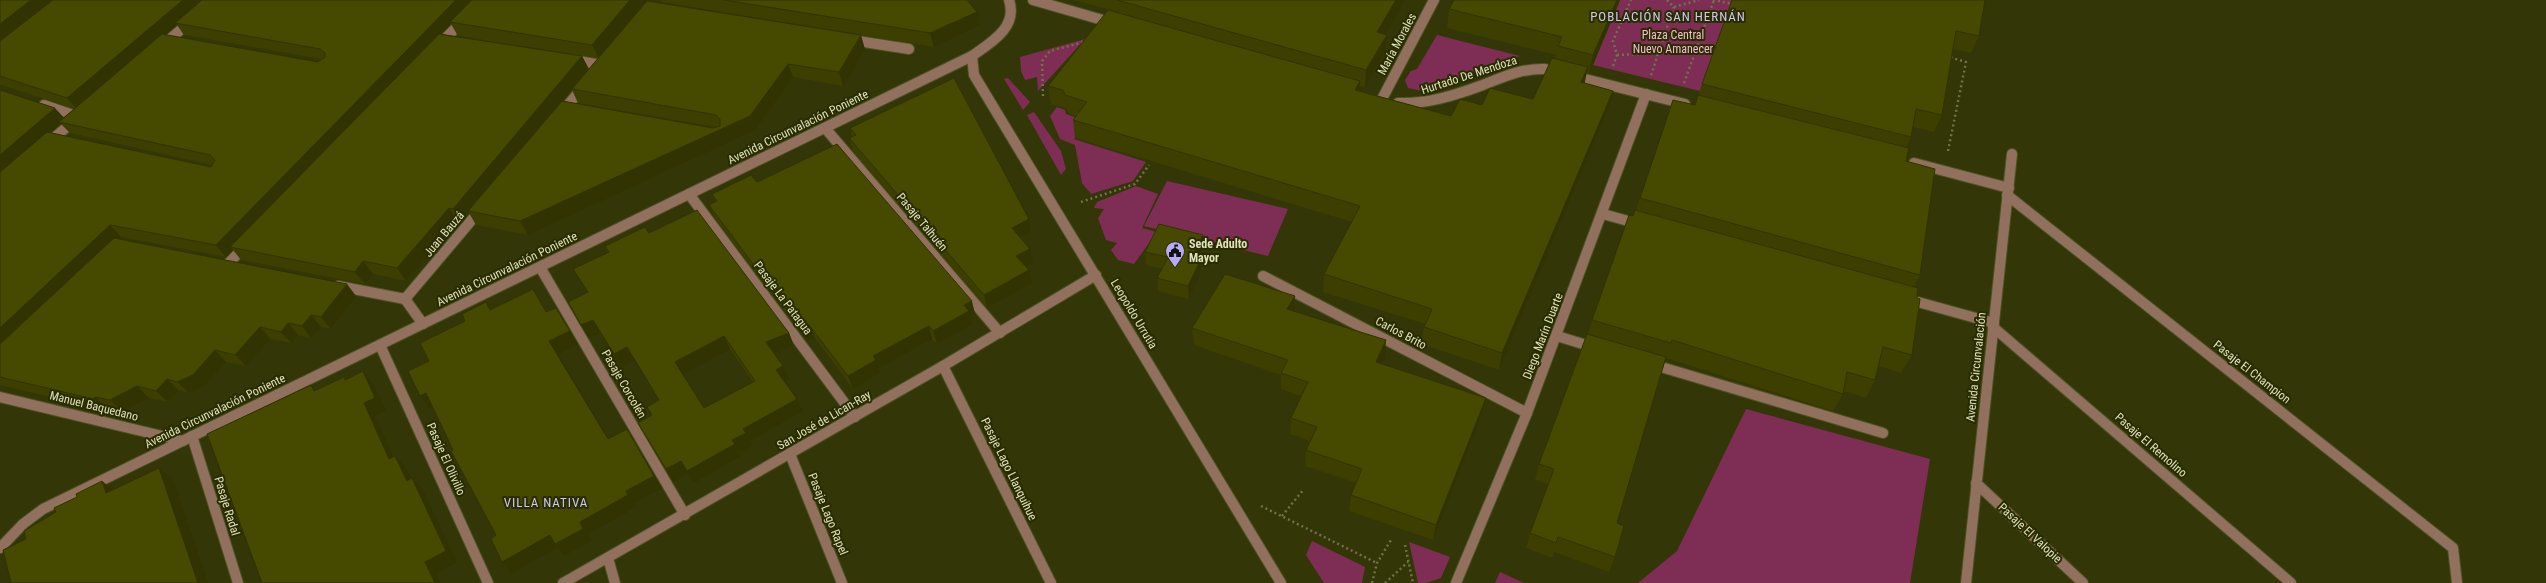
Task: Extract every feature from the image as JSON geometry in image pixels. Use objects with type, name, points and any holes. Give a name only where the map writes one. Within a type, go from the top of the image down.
[{"type":"street","points":[[433,51],[448,41],[483,0]]},
{"type":"street","points":[[1033,0],[1124,26]]},
{"type":"street","name":"María Morales","points":[[1378,98],[1434,0]]},
{"type":"street","name":"Avenida Circunvalación Poniente","points":[[0,548],[23,524],[43,509],[972,56],[1007,27],[1012,17],[1010,3]]},
{"type":"street","points":[[158,49],[198,14]]},
{"type":"street","points":[[838,38],[909,49]]},
{"type":"street","points":[[170,39],[186,42]]},
{"type":"street","name":"Leopoldo Urrutia","points":[[972,56],[974,75],[1096,275],[1280,583]]},
{"type":"street","points":[[556,119],[570,108],[604,62],[562,59]]},
{"type":"street","name":"Hurtado De Mendoza","points":[[1378,98],[1411,105],[1429,102],[1530,68],[1545,69],[1692,106]]},
{"type":"street","name":"Diego Marín Duarte","points":[[1456,583],[1527,413],[1557,336],[1646,94]]},
{"type":"street","points":[[36,103],[82,114],[39,152]]},
{"type":"street","name":"Pasaje Talhuén","points":[[825,128],[1000,333]]},
{"type":"street","points":[[56,137],[71,140]]},
{"type":"street","name":"Avenida Circunvalación","points":[[1966,583],[2012,154]]},
{"type":"street","points":[[1906,161],[2008,191]]},
{"type":"street","name":"Pasaje El Champion","points":[[2008,191],[2453,548],[2457,583]]},
{"type":"street","name":"Pasaje La Patagua","points":[[689,194],[855,417]]},
{"type":"street","name":"Juan Bauzá","points":[[405,299],[485,203]]},
{"type":"street","points":[[1603,214],[1649,227]]},
{"type":"street","points":[[243,267],[224,263],[255,235]]},
{"type":"street","name":"Pasaje Corcolén","points":[[540,267],[685,515]]},
{"type":"street","name":"San José de Lican-Ray","points":[[563,583],[855,417],[1000,333],[1096,275]]},
{"type":"street","name":"Carlos Brito","points":[[1263,276],[1527,413]]},
{"type":"street","points":[[328,284],[405,299],[424,324]]},
{"type":"street","points":[[1894,295],[1993,325]]},
{"type":"street","name":"Pasaje El Remolino","points":[[1993,325],[2291,583]]},
{"type":"street","points":[[1557,336],[1609,352]]},
{"type":"street","name":"Pasaje El Olivillo","points":[[380,345],[488,583]]},
{"type":"street","points":[[1639,360],[1883,433]]},
{"type":"street","name":"Pasaje Lago Llanquihue","points":[[943,366],[1051,583]]},
{"type":"street","name":"Manuel Baquedano","points":[[0,397],[187,439]]},
{"type":"street","name":"Pasaje Radal","points":[[187,439],[238,583]]},
{"type":"street","name":"Pasaje Lago Rapel","points":[[790,454],[842,583]]},
{"type":"street","name":"Pasaje El Valopie","points":[[1976,483],[2084,583]]},
{"type":"street","points":[[608,558],[615,583]]},
{"type":"path","points":[[1607,84],[1617,55],[1613,41],[1631,0]]},
{"type":"path","points":[[1667,0],[1674,7]]},
{"type":"path","points":[[1674,7],[1699,0]]},
{"type":"path","points":[[1677,102],[1714,0],[1738,6]]},
{"type":"path","points":[[1646,94],[1674,7]]},
{"type":"path","points":[[1043,96],[1042,61],[1050,51],[1085,42]]},
{"type":"path","points":[[1617,55],[1658,53],[1698,45]]},
{"type":"path","points":[[1944,56],[1966,62],[1944,171]]},
{"type":"path","points":[[1081,202],[1135,184],[1149,165]]},
{"type":"path","points":[[1282,516],[1304,489]]},
{"type":"path","points":[[1262,506],[1377,563]]},
{"type":"path","points":[[1372,583],[1377,563],[1391,540]]},
{"type":"path","points":[[1405,545],[1413,583]]},
{"type":"path","points":[[1386,583],[1408,561]]},
{"type":"green space","name":"Plaza Central Nuevo Amanecer","points":[[1620,0],[1732,0],[1700,91],[1593,65]]},
{"type":"green space","points":[[1437,35],[1520,56],[1423,91],[1408,88],[1405,80],[1411,71],[1417,69]]},
{"type":"green space","points":[[1085,39],[1038,91],[1037,77],[1025,80],[1021,71],[1020,57]]},
{"type":"green space","points":[[1008,78],[1030,102],[1023,110],[1004,79]]},
{"type":"green space","points":[[1057,107],[1065,110],[1066,114],[1086,121],[1074,139],[1146,162],[1133,181],[1091,194],[1082,183],[1075,145],[1060,139],[1050,116]]},
{"type":"green space","points":[[1034,112],[1061,151],[1066,169],[1061,175],[1027,115]]},
{"type":"green space","points":[[1167,181],[1288,209],[1268,256],[1144,226]]},
{"type":"green space","points":[[1136,186],[1158,194],[1142,228],[1157,232],[1134,264],[1118,260],[1111,250],[1117,243],[1106,240],[1098,218],[1104,209],[1094,208],[1097,202]]},
{"type":"green space","points":[[1746,409],[1930,459],[1910,583],[1638,583],[1677,551]]},
{"type":"green space","points":[[1312,541],[1365,567],[1362,583],[1324,583],[1306,555]]},
{"type":"green space","points":[[1409,542],[1450,557],[1441,578],[1426,583],[1418,583]]},
{"type":"green space","points":[[1500,572],[1524,583],[1495,583]]},
{"type":"building","points":[[0,0],[31,0],[0,24]]},
{"type":"building","points":[[53,0],[183,0],[67,98],[0,76],[0,41]]},
{"type":"building","points":[[202,0],[456,0],[216,245],[110,225],[0,328],[0,172],[47,132],[211,167],[215,160],[210,155],[59,122],[162,34],[318,62],[325,57],[325,53],[320,49],[175,23]]},
{"type":"building","points":[[472,0],[630,0],[592,45],[450,22]]},
{"type":"building","points":[[724,0],[967,0],[977,12],[930,33]]},
{"type":"building","points":[[1117,0],[1396,0],[1377,32],[1387,35],[1366,70]]},
{"type":"building","points":[[1454,0],[1617,0],[1593,55],[1558,46],[1562,37],[1449,9]]},
{"type":"building","points":[[1732,0],[1985,0],[1979,36],[1956,31],[1942,115],[1916,109],[1911,137],[1702,84]]},
{"type":"building","points":[[647,1],[861,35],[839,72],[788,64],[750,116],[520,221],[468,211],[562,101],[713,128],[720,126],[720,119],[716,115],[572,89]]},
{"type":"building","points":[[1108,10],[1360,81],[1355,90],[1451,116],[1460,99],[1482,105],[1490,88],[1533,99],[1552,58],[1588,67],[1581,82],[1613,91],[1502,353],[1424,327],[1432,309],[1324,274],[1360,206],[1073,120],[1087,102],[1065,95],[1063,90],[1048,86]]},
{"type":"building","points":[[439,34],[582,56],[453,209],[449,208],[397,268],[363,261],[355,272],[230,247]]},
{"type":"building","points":[[954,78],[1029,219],[1012,228],[1030,249],[1016,256],[1029,270],[984,295],[849,138],[856,135],[850,128]]},
{"type":"building","points":[[0,90],[55,108],[0,155]]},
{"type":"building","points":[[1698,95],[1909,148],[1906,161],[1935,169],[1920,275],[1640,198],[1673,100],[1695,105]]},
{"type":"building","points":[[837,144],[972,301],[964,305],[969,311],[933,331],[929,326],[873,356],[876,360],[848,376],[809,325],[801,328],[709,205],[717,201],[712,194],[751,175],[757,182]]},
{"type":"building","points":[[697,210],[789,333],[766,342],[783,366],[776,370],[797,399],[743,429],[746,433],[732,440],[735,444],[687,471],[681,461],[666,469],[638,423],[652,415],[647,407],[659,400],[627,347],[614,354],[593,320],[581,325],[568,302],[588,292],[573,269],[609,252],[605,246],[645,227],[649,233]],"holes":[[[724,336],[755,381],[704,408],[675,362]]]},
{"type":"building","points":[[1635,210],[1918,288],[1917,298],[1920,299],[1912,355],[1883,347],[1875,380],[1847,372],[1843,394],[1672,340],[1671,343],[1592,320],[1629,215],[1633,216]]},
{"type":"building","name":"Sede Adulto Mayor","points":[[1159,224],[1203,235],[1192,257],[1201,259],[1188,286],[1157,278],[1168,257],[1145,252]]},
{"type":"building","points":[[114,238],[347,284],[321,317],[311,315],[302,326],[288,323],[281,332],[260,327],[235,355],[215,350],[193,375],[177,382],[167,379],[156,391],[137,386],[110,400],[95,397],[93,399],[0,377],[0,344]]},
{"type":"building","points":[[1225,274],[1295,296],[1287,309],[1386,340],[1376,362],[1486,398],[1436,525],[1351,495],[1362,469],[1306,450],[1317,427],[1291,418],[1308,382],[1281,373],[1288,360],[1192,328]]},
{"type":"building","points":[[533,289],[546,312],[556,308],[570,331],[549,341],[608,439],[627,429],[654,476],[626,491],[628,495],[580,522],[583,529],[555,544],[550,535],[502,562],[491,539],[496,535],[451,451],[453,450],[426,393],[420,396],[408,371],[429,361],[420,343],[465,321],[462,314],[486,302],[490,310]]},
{"type":"building","points":[[1587,334],[1666,357],[1617,523],[1624,526],[1615,557],[1558,537],[1556,543],[1530,533],[1554,469],[1539,464]]},
{"type":"building","points":[[363,371],[375,398],[364,403],[389,459],[395,456],[407,481],[412,478],[446,551],[425,562],[435,583],[262,583],[207,434],[311,385],[314,391],[344,377],[345,380]]},
{"type":"building","points":[[159,468],[198,583],[11,583],[3,550],[26,539],[24,531],[56,512],[54,508],[77,497],[76,494],[102,481],[106,493]]},
{"type":"place","name":"Sede Adulto Mayor","points":[[1175,268]]},
{"type":"district","name":"POBLACIÓN SAN HERNÁN","points":[[1668,16]]},
{"type":"district","name":"VILLA NATIVA","points":[[546,502]]}]
